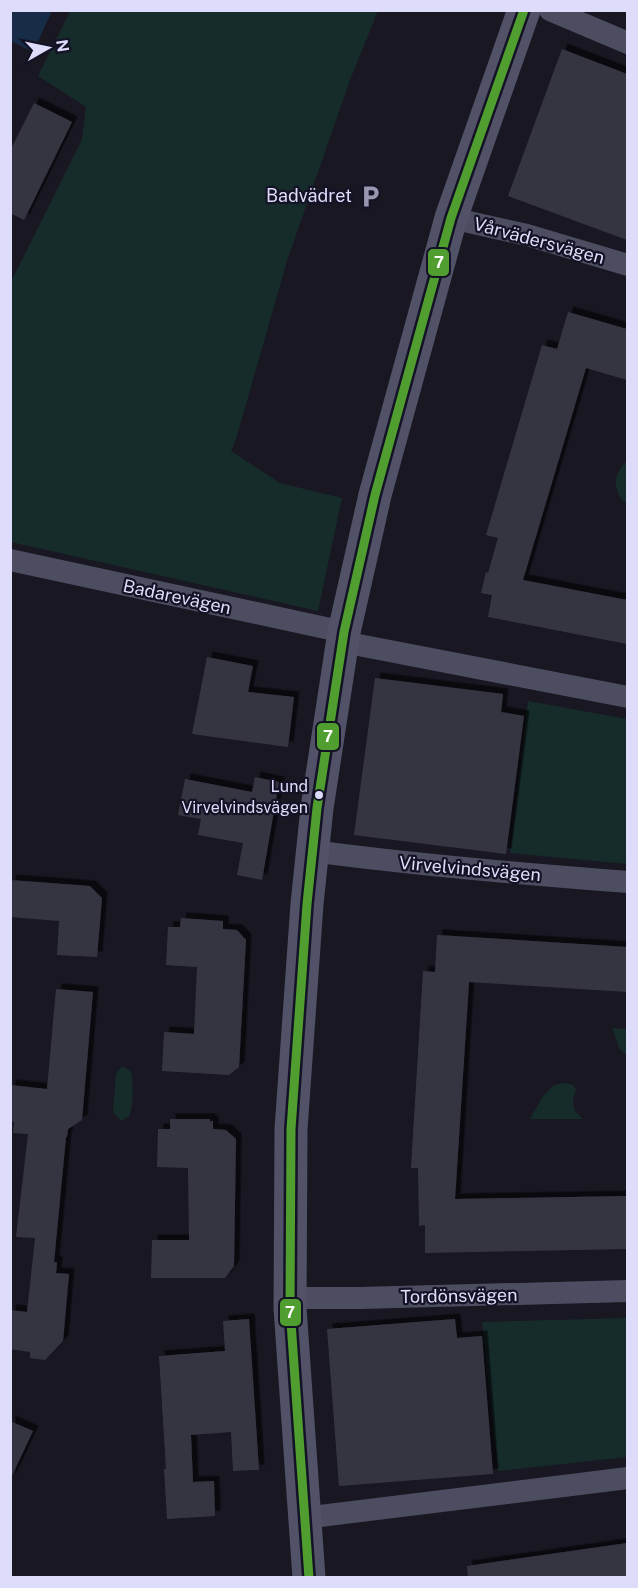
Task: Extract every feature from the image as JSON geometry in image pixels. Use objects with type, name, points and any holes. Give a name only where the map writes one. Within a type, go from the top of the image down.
[{"type":"street","points":[[309,1578],[290,1298],[291,1129],[317,808],[344,637],[375,495],[451,218],[524,10]]},
{"type":"street","points":[[550,10],[627,43]]},
{"type":"street","name":"Vårvädersvägen","points":[[451,218],[527,236],[627,265]]},
{"type":"street","name":"Badarevägen","points":[[10,560],[344,637]]},
{"type":"street","points":[[344,637],[627,696]]},
{"type":"street","name":"Virvelvindsvägen","points":[[312,851],[449,867],[627,882]]},
{"type":"street","name":"Tordönsvägen","points":[[290,1298],[627,1291]]},
{"type":"street","points":[[304,1518],[627,1478]]},
{"type":"green space","points":[[70,11],[378,11],[350,80],[287,261],[231,451],[280,483],[342,498],[318,611],[11,542],[11,282],[82,139],[86,107],[38,76]]},
{"type":"green space","points":[[627,461],[627,504],[616,489],[616,477]]},
{"type":"green space","points":[[528,701],[627,719],[627,864],[510,853]]},
{"type":"green space","points":[[612,1028],[627,1029],[627,1056],[619,1048]]},
{"type":"green space","points":[[122,1066],[131,1071],[133,1094],[129,1116],[121,1121],[113,1112],[116,1074]]},
{"type":"green space","points":[[565,1083],[573,1085],[576,1090],[573,1099],[574,1106],[583,1119],[530,1119],[543,1096],[554,1085]]},
{"type":"green space","points":[[627,1318],[627,1457],[498,1471],[482,1322]]},
{"type":"water","points":[[11,10],[52,11],[33,52],[11,41]]},
{"type":"building","points":[[562,49],[627,74],[627,240],[508,196]]},
{"type":"building","points":[[34,103],[72,122],[24,220],[10,213],[10,151]]},
{"type":"building","points":[[568,312],[627,329],[627,380],[586,368],[523,580],[627,600],[627,644],[488,617],[492,595],[481,593],[498,538],[486,535],[542,345],[557,349]]},
{"type":"building","points":[[207,657],[253,666],[248,692],[294,697],[288,747],[192,734]]},
{"type":"building","points":[[375,678],[503,694],[501,712],[524,716],[506,854],[354,835]]},
{"type":"building","points":[[255,777],[279,782],[262,880],[237,875],[243,843],[198,835],[201,819],[178,815],[185,779],[252,792]]},
{"type":"building","points":[[10,880],[90,886],[102,898],[97,957],[57,955],[59,921],[10,917]]},
{"type":"building","points":[[181,918],[223,921],[223,929],[237,930],[246,940],[239,1067],[229,1075],[162,1071],[164,1032],[194,1034],[197,967],[166,965],[168,927],[180,927]]},
{"type":"building","points":[[437,935],[627,947],[627,992],[469,982],[455,1199],[627,1196],[627,1249],[425,1253],[425,1225],[419,1226],[418,1168],[411,1168],[423,971],[435,972]]},
{"type":"building","points":[[56,989],[93,992],[82,1120],[68,1129],[66,1137],[54,1262],[57,1262],[56,1273],[69,1274],[63,1341],[45,1360],[30,1358],[30,1352],[10,1349],[10,1310],[27,1312],[35,1238],[16,1237],[28,1134],[13,1133],[14,1122],[10,1121],[10,1085],[47,1089]]},
{"type":"building","points":[[170,1119],[210,1119],[213,1121],[213,1129],[226,1130],[236,1139],[234,1266],[225,1278],[151,1278],[152,1240],[189,1240],[188,1168],[157,1167],[158,1129],[170,1129]]},
{"type":"building","points":[[249,1319],[259,1470],[233,1471],[231,1432],[191,1435],[193,1482],[214,1481],[215,1516],[167,1519],[159,1356],[225,1351],[223,1321]]},
{"type":"building","points":[[455,1319],[457,1338],[482,1336],[493,1474],[339,1486],[327,1329]]},
{"type":"building","points":[[10,1421],[33,1431],[10,1480]]},
{"type":"building","points":[[627,1543],[627,1578],[468,1578],[467,1566]]},
{"type":"transit line","name":"7","points":[[309,1578],[290,1308],[291,1129],[307,904],[317,808],[344,632],[375,495],[451,218],[524,10]]},
{"type":"place","name":"Badvädret","points":[[370,196]]},
{"type":"place","name":"Lund Virvelvindsvägen","points":[[319,795]]}]
